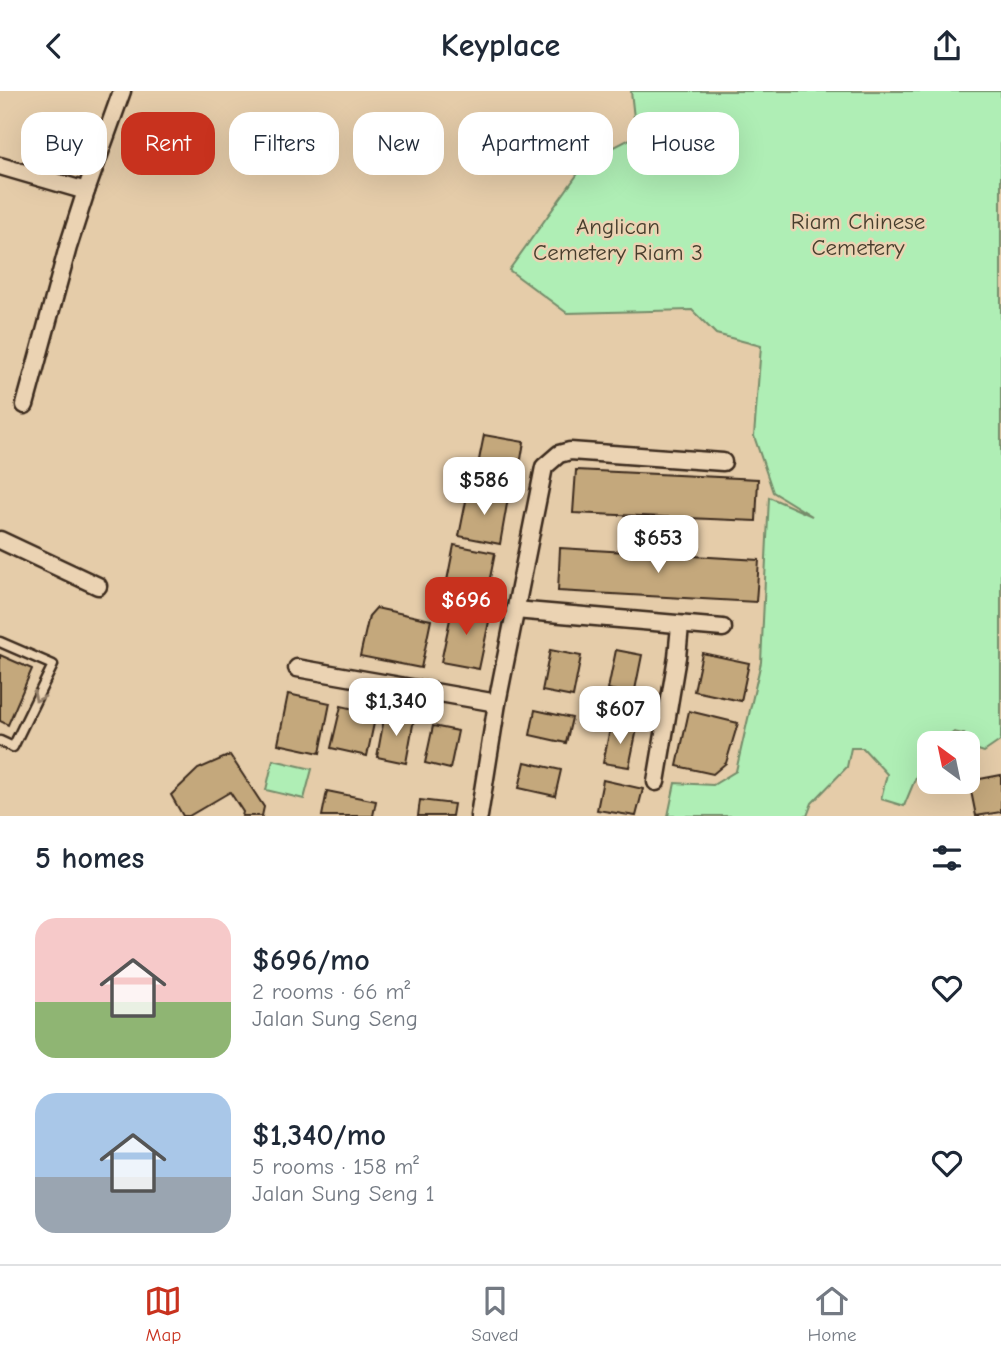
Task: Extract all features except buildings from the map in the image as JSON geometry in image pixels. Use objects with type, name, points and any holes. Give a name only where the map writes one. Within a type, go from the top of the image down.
[{"type":"street","points":[[25,405],[86,191],[122,91]]},
{"type":"street","points":[[0,166],[86,191]]},
{"type":"street","points":[[479,816],[515,611],[544,467],[559,454],[569,451],[723,462]]},
{"type":"street","points":[[0,540],[98,586]]},
{"type":"street","points":[[515,611],[723,628]]},
{"type":"street","points":[[656,782],[680,626]]},
{"type":"street","points":[[297,668],[498,703]]},
{"type":"lane","points":[[0,642],[53,665],[13,747],[0,741]]},
{"type":"green space","name":"Riam Chinese Cemetery","points":[[631,91],[1001,91],[1001,737],[1000,741],[984,752],[980,751],[980,731],[917,731],[917,775],[904,806],[881,799],[887,774],[863,748],[851,748],[847,767],[812,803],[807,816],[668,816],[675,783],[713,785],[736,771],[761,662],[769,497],[812,516],[773,492],[754,436],[761,346],[716,334],[692,310],[567,313],[509,270],[577,175],[613,175],[613,148],[627,141],[627,175],[739,175],[739,112],[633,112]]},
{"type":"green space","points":[[273,760],[312,769],[304,799],[266,790]]},
{"type":"park label","name":"Anglican Cemetery Riam 3","points":[[618,239]]}]
